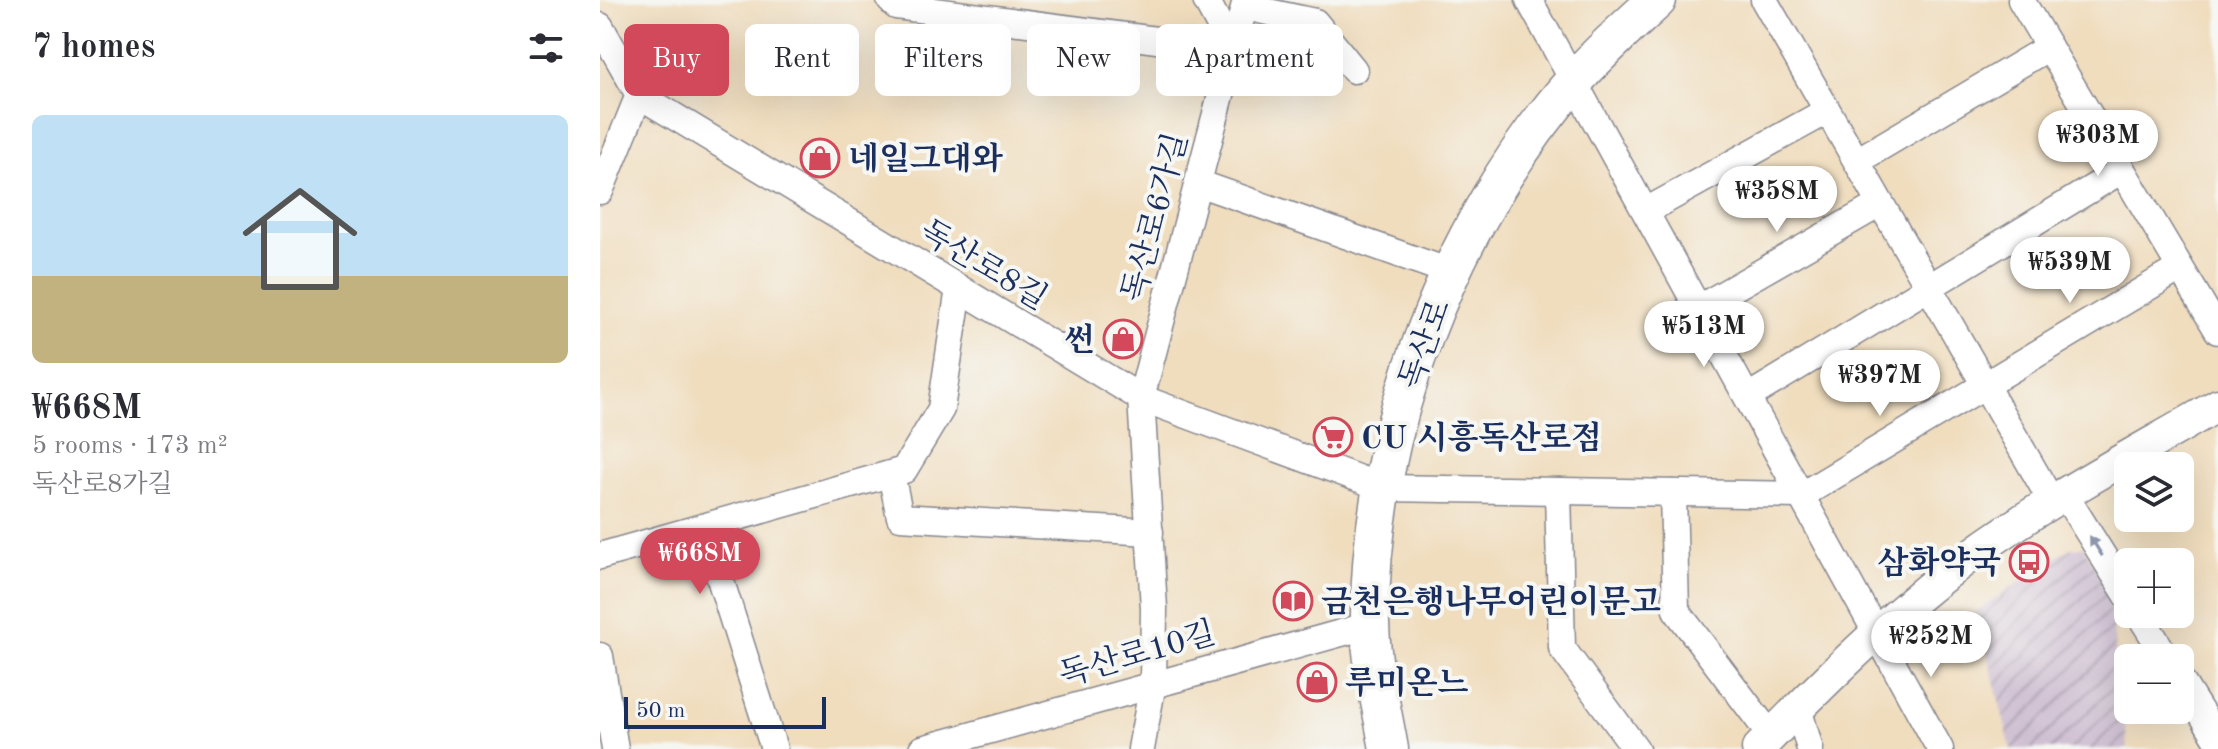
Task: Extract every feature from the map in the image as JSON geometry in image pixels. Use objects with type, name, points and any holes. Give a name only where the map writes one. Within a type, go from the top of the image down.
[{"type":"main road","name":"독산로","points":[[1389,749],[1370,625],[1376,529],[1404,392],[1450,272],[1496,187],[1574,81],[1657,0]]},
{"type":"street","points":[[890,0],[896,6],[942,6],[1156,38]]},
{"type":"street","points":[[1206,0],[1219,24]]},
{"type":"street","points":[[1529,0],[1940,749]]},
{"type":"street","points":[[1764,0],[1985,384],[2059,499],[2114,576]]},
{"type":"street","points":[[2021,0],[2218,331]]},
{"type":"street","name":"독산로6가길","points":[[1240,24],[1246,4],[1315,22],[1354,70]]},
{"type":"street","name":"독산로8길","points":[[600,26],[624,68]]},
{"type":"street","points":[[1857,161],[2049,47]]},
{"type":"street","points":[[600,191],[639,96]]},
{"type":"street","name":"독산로8길","points":[[641,96],[1141,398],[1384,488],[1802,495]]},
{"type":"street","name":"독산로6가길","points":[[1141,749],[1153,683],[1150,532],[1141,398],[1221,96]]},
{"type":"street","points":[[1646,211],[1827,111]]},
{"type":"street","points":[[1748,397],[2122,170]]},
{"type":"street","name":"독산로","points":[[1198,183],[1450,272]]},
{"type":"street","points":[[1699,308],[1880,204]]},
{"type":"street","points":[[1802,495],[2180,268]]},
{"type":"street","points":[[600,556],[904,470],[941,409],[959,288]]},
{"type":"street","points":[[1673,493],[1676,610],[1764,743],[1878,633],[1945,575],[2059,499],[2218,405]]},
{"type":"street","points":[[891,474],[900,517],[1150,532]]},
{"type":"street","points":[[1558,491],[1562,648],[1636,749]]},
{"type":"street","points":[[704,528],[774,749]]},
{"type":"street","name":"독산로10길","points":[[922,749],[1370,625]]},
{"type":"street","points":[[600,656],[615,749]]},
{"type":"street","points":[[2194,701],[2218,740]]},
{"type":"street","points":[[1799,711],[1810,749]]},
{"type":"shaded area","points":[[2083,546],[2108,590],[2115,644],[2114,724],[2125,724],[2128,749],[2011,749],[1977,611],[2069,549]]},
{"type":"place","name":"네일그대와","points":[[820,158]]},
{"type":"place","name":"썬","points":[[1123,339]]},
{"type":"place","name":"CU 시흥독산로점","points":[[1333,437]]},
{"type":"place","name":"삼화약국","points":[[2029,562]]},
{"type":"place","name":"금천은행나무어린이문고","points":[[1293,601]]},
{"type":"place","name":"루미온느","points":[[1317,682]]}]
